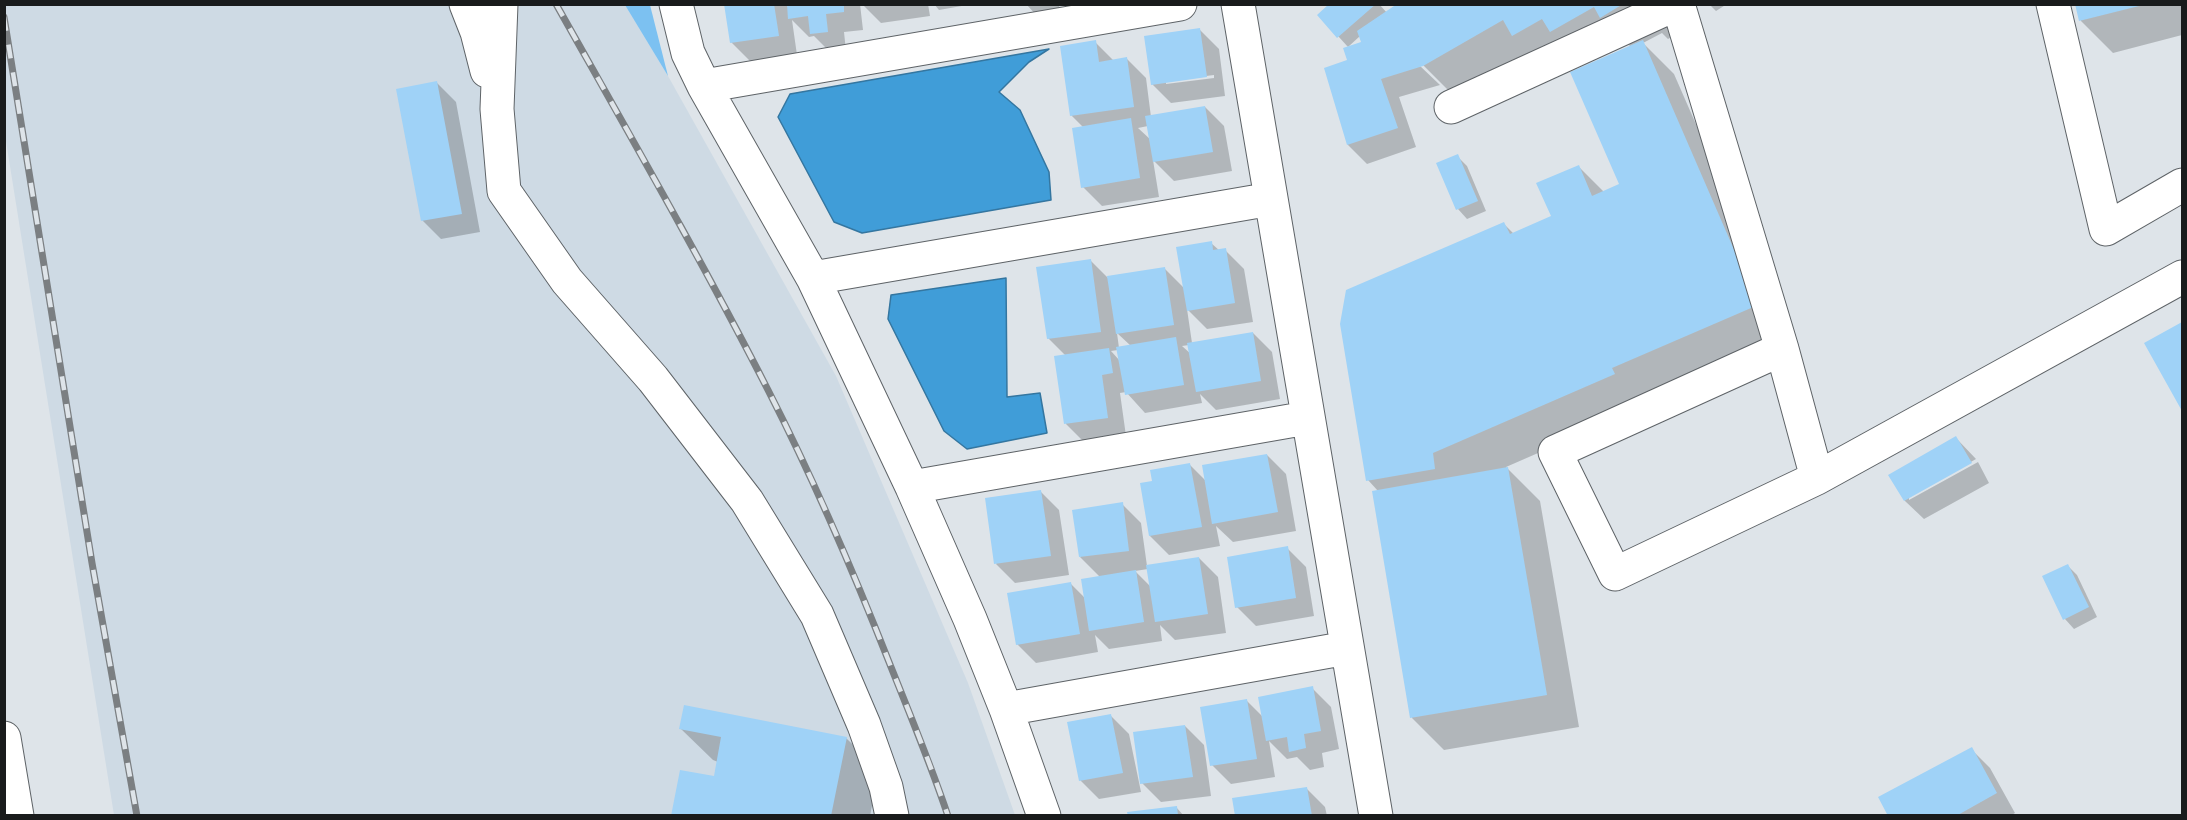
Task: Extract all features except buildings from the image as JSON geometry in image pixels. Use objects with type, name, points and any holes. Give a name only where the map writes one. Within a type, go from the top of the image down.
[{"type":"street","points":[[466,4],[477,32],[497,109]]},
{"type":"street","points":[[501,4],[497,109],[504,191],[567,281],[653,379],[747,501],[817,615],[864,725],[886,787],[892,816]]},
{"type":"street","points":[[676,4],[688,53],[704,86],[813,278],[912,487],[970,619],[1006,709],[1044,816]]},
{"type":"street","points":[[704,86],[1180,4]]},
{"type":"street","points":[[1239,4],[1307,418],[1376,816]]},
{"type":"street","points":[[1451,106],[1677,4],[1782,349],[1816,478]]},
{"type":"street","points":[[2053,4],[2106,229],[2182,185]]},
{"type":"street","points":[[813,278],[1271,199]]},
{"type":"street","points":[[1782,349],[1555,452],[1615,574],[1816,478],[2182,277]]},
{"type":"street","points":[[912,487],[1307,418]]},
{"type":"street","points":[[1006,709],[1347,648]]},
{"type":"street","points":[[6,751],[17,816]]},
{"type":"shaded area","points":[[4,5],[625,5],[668,76],[836,376],[968,683],[1015,815],[114,815],[5,135]]},
{"type":"shaded area","points":[[625,5],[650,5],[668,76]]},
{"type":"shaded area","points":[[1049,49],[1029,62],[999,92],[1020,110],[1049,172],[1051,200],[862,233],[834,222],[778,117],[790,94]]},
{"type":"shaded area","points":[[1006,278],[1007,397],[1040,393],[1047,433],[967,449],[944,431],[888,319],[891,295]]},
{"type":"railway","points":[[556,4],[743,341],[785,424],[863,597],[921,741],[948,816]]},
{"type":"railway","points":[[4,17],[92,563],[137,816]]}]
